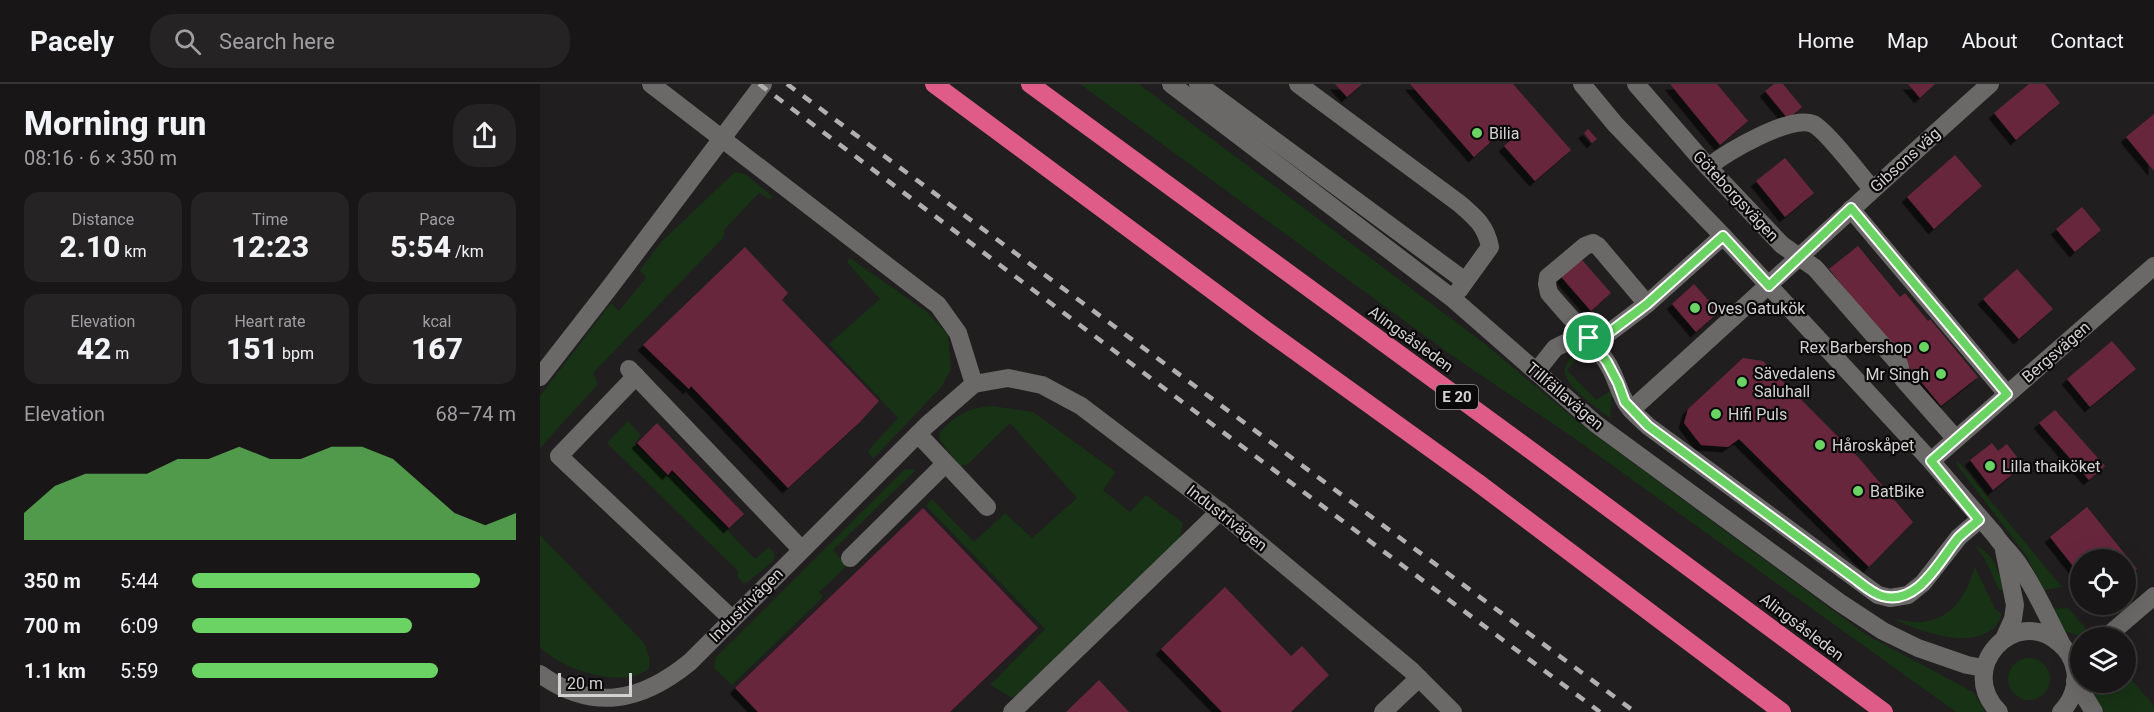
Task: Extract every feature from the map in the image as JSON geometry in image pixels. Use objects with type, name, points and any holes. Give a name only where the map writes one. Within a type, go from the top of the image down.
[{"type":"highway","points":[[934,84],[1263,328],[1477,482],[1782,712]]},
{"type":"highway","name":"Alingsåsleden","points":[[1029,84],[1884,712]]},
{"type":"street","points":[[651,84],[938,305],[958,333],[974,384]]},
{"type":"street","points":[[540,377],[763,84]]},
{"type":"street","name":"Tillfällavägen","points":[[1171,84],[1452,298],[1596,424],[1839,602],[1883,631],[1918,648],[1967,665],[1984,668]]},
{"type":"street","points":[[1198,84],[1465,281]]},
{"type":"street","points":[[1298,84],[1460,204],[1481,223],[1490,246],[1452,298]]},
{"type":"street","points":[[1582,84],[1615,124],[1723,236],[1931,461],[1979,520],[1995,535],[2003,549],[2017,562],[2062,645]]},
{"type":"street","name":"Göteborgsvägen","points":[[1636,84],[1708,167],[1782,245],[1815,268],[1882,343],[1899,364],[1904,379],[1956,439]]},
{"type":"street","name":"Gibsons väg","points":[[1631,410],[1990,84]]},
{"type":"street","points":[[1708,167],[1723,155],[1777,128],[1806,122],[1820,128],[1872,189]]},
{"type":"street","points":[[1851,208],[2007,394]]},
{"type":"street","points":[[1536,372],[1555,348],[1574,339],[1606,335],[1647,304],[1723,236]]},
{"type":"street","points":[[1647,304],[1593,243],[1585,246],[1548,277],[1549,293],[1607,362],[1631,410],[1648,426],[1878,595],[1890,598],[1908,595],[1923,583],[1959,537],[1979,520]]},
{"type":"street","name":"Bergsvägen","points":[[1931,461],[2154,266]]},
{"type":"street","points":[[732,619],[559,456],[632,372],[801,549]]},
{"type":"street","name":"Industrivägen","points":[[540,674],[558,688],[582,697],[607,700],[628,697],[649,690],[670,678],[690,662],[918,434],[974,384],[1008,378],[1041,385],[1081,406],[1220,512],[1419,678],[1453,712]]},
{"type":"street","points":[[918,434],[987,507]]},
{"type":"street","points":[[850,558],[945,464]]},
{"type":"street","points":[[1012,712],[1220,512]]},
{"type":"street","points":[[1999,712],[1992,705],[1983,684],[1984,668],[1991,652],[2004,639],[2013,619],[2014,605],[2003,549]]},
{"type":"street","points":[[2118,627],[2154,596]]},
{"type":"street","points":[[2004,639],[2020,632],[2038,632],[2047,635],[2070,652]]},
{"type":"street","points":[[1383,712],[1419,678]]},
{"type":"street","points":[[2061,712],[2073,693]]},
{"type":"street","points":[[2082,693],[2094,712]]},
{"type":"green space","points":[[1080,84],[1139,84],[1485,344],[1583,426],[1865,634],[1973,692],[1986,712],[1956,712],[1574,438],[1454,357]]},
{"type":"green space","points":[[735,172],[745,174],[772,196],[771,200],[759,193],[724,230],[723,238],[593,373],[598,384],[540,448],[540,396],[611,303],[619,311],[646,278],[640,270],[661,242]]},
{"type":"green space","points":[[850,258],[927,312],[948,335],[951,369],[942,386],[873,459],[868,451],[898,418],[829,344],[880,299],[847,262]]},
{"type":"green space","points":[[1577,354],[1579,357],[1567,370],[1596,400],[1612,390],[1610,418],[1579,394],[1567,378],[1565,370],[1567,363]]},
{"type":"green space","points":[[992,406],[1033,412],[1116,472],[1103,490],[1130,512],[1146,495],[1183,523],[1179,542],[1013,698],[990,685],[1045,629],[926,506],[932,499],[974,542],[1005,513],[1032,538],[1077,498],[1010,423],[968,464],[960,466],[940,440],[939,433],[962,414]]},
{"type":"green space","points":[[628,421],[641,435],[635,443],[668,477],[673,474],[755,559],[769,547],[775,554],[773,561],[748,582],[743,583],[737,576],[739,572],[607,443]]},
{"type":"green space","points":[[1957,460],[2062,587],[2044,590],[2026,555],[1957,465]]},
{"type":"green space","points":[[905,469],[916,470],[833,550],[847,566],[819,592],[823,597],[732,685],[714,668],[716,657]]},
{"type":"green space","points":[[540,535],[644,643],[649,656],[649,669],[632,677],[595,675],[570,667],[540,647]]},
{"type":"green space","points":[[1975,546],[1991,558],[2005,590],[1999,590],[1985,559]]},
{"type":"green space","points":[[1975,567],[1995,609],[2002,614],[1995,627],[1969,638],[1953,637],[1920,630],[1894,619],[1922,622],[1951,610],[1963,596]]},
{"type":"green space","points":[[2068,608],[2070,615],[2074,615],[2085,627],[2070,627],[2070,633],[2062,630],[2051,609]]},
{"type":"green space","points":[[2029,658],[2044,664],[2050,679],[2044,694],[2029,700],[2014,694],[2008,679],[2014,664]]},
{"type":"green space","points":[[2136,685],[2154,706],[2154,712],[2104,712],[2092,694],[2136,693]]},
{"type":"building","points":[[1335,84],[1362,84],[1347,97]]},
{"type":"building","name":"Bilia","points":[[1410,84],[1513,84],[1571,150],[1535,181],[1504,146],[1514,137],[1506,128],[1474,157]]},
{"type":"building","points":[[1670,84],[1717,84],[1748,121],[1720,145]]},
{"type":"building","points":[[1774,84],[1783,84],[1802,107],[1788,119],[1765,91]]},
{"type":"building","points":[[1908,84],[1935,84],[1920,98]]},
{"type":"building","points":[[2029,84],[2045,84],[2060,103],[2016,140],[1994,113]]},
{"type":"building","points":[[2154,114],[2154,171],[2126,137]]},
{"type":"building","points":[[1588,129],[1597,139],[1592,143],[1584,133]]},
{"type":"building","points":[[1955,155],[1982,186],[1934,229],[1907,197]]},
{"type":"building","points":[[1785,158],[1814,193],[1785,217],[1756,181]]},
{"type":"building","points":[[2082,207],[2101,230],[2075,252],[2056,229]]},
{"type":"building","points":[[1858,246],[1900,297],[1905,293],[1928,321],[1930,319],[1978,377],[1941,406],[1829,269]]},
{"type":"building","points":[[745,247],[788,293],[782,300],[879,401],[860,422],[788,488],[691,386],[689,389],[643,345]]},
{"type":"building","points":[[1576,253],[1611,293],[1591,311],[1556,271]]},
{"type":"building","points":[[2017,269],[2053,309],[2019,339],[1983,299]]},
{"type":"building","name":"Oves Gatukök","points":[[1694,284],[1719,312],[1696,332],[1672,304]]},
{"type":"building","points":[[2112,341],[2136,369],[2090,407],[2067,379]]},
{"type":"building","points":[[1743,358],[1763,361],[1859,458],[1913,522],[1869,567],[1739,439],[1728,447],[1701,445],[1684,423],[1688,409]]},
{"type":"building","points":[[2055,410],[2105,466],[2089,480],[2039,423]]},
{"type":"building","points":[[657,423],[744,514],[729,528],[672,470],[668,475],[637,443]]},
{"type":"building","points":[[1992,443],[1998,451],[2007,444],[2020,461],[2011,468],[2014,473],[1993,490],[1970,460]]},
{"type":"building","points":[[2087,507],[2121,549],[2070,549],[2070,562],[2050,537]]},
{"type":"building","points":[[923,508],[1038,628],[950,712],[758,712],[735,688]]},
{"type":"building","points":[[1225,587],[1291,656],[1302,646],[1329,675],[1291,712],[1222,712],[1161,649]]},
{"type":"building","points":[[1099,680],[1129,712],[1066,712]]},
{"type":"railway","points":[[759,84],[1600,712]]},
{"type":"railway","points":[[787,84],[1635,712]]},
{"type":"place","name":"Bilia","points":[[1477,133]]},
{"type":"place","name":"Oves Gatukök","points":[[1695,308]]},
{"type":"place","name":"Rex Barbershop","points":[[1924,347]]},
{"type":"place","name":"Mr Singh","points":[[1941,374]]},
{"type":"place","name":"Sävedalens Saluhall","points":[[1742,382]]},
{"type":"place","name":"Hifi Puls","points":[[1716,414]]},
{"type":"place","name":"Håroskåpet","points":[[1820,445]]},
{"type":"place","name":"Lilla thaiköket","points":[[1990,466]]},
{"type":"place","name":"BatBike","points":[[1858,491]]},
{"type":"route","points":[[1851,208],[2007,394],[1931,461],[1979,520],[1959,537],[1923,583],[1908,595],[1890,598],[1878,595],[1648,426],[1625,402],[1607,362],[1589,338],[1606,335],[1647,304],[1723,236],[1769,286],[1851,208]]}]
